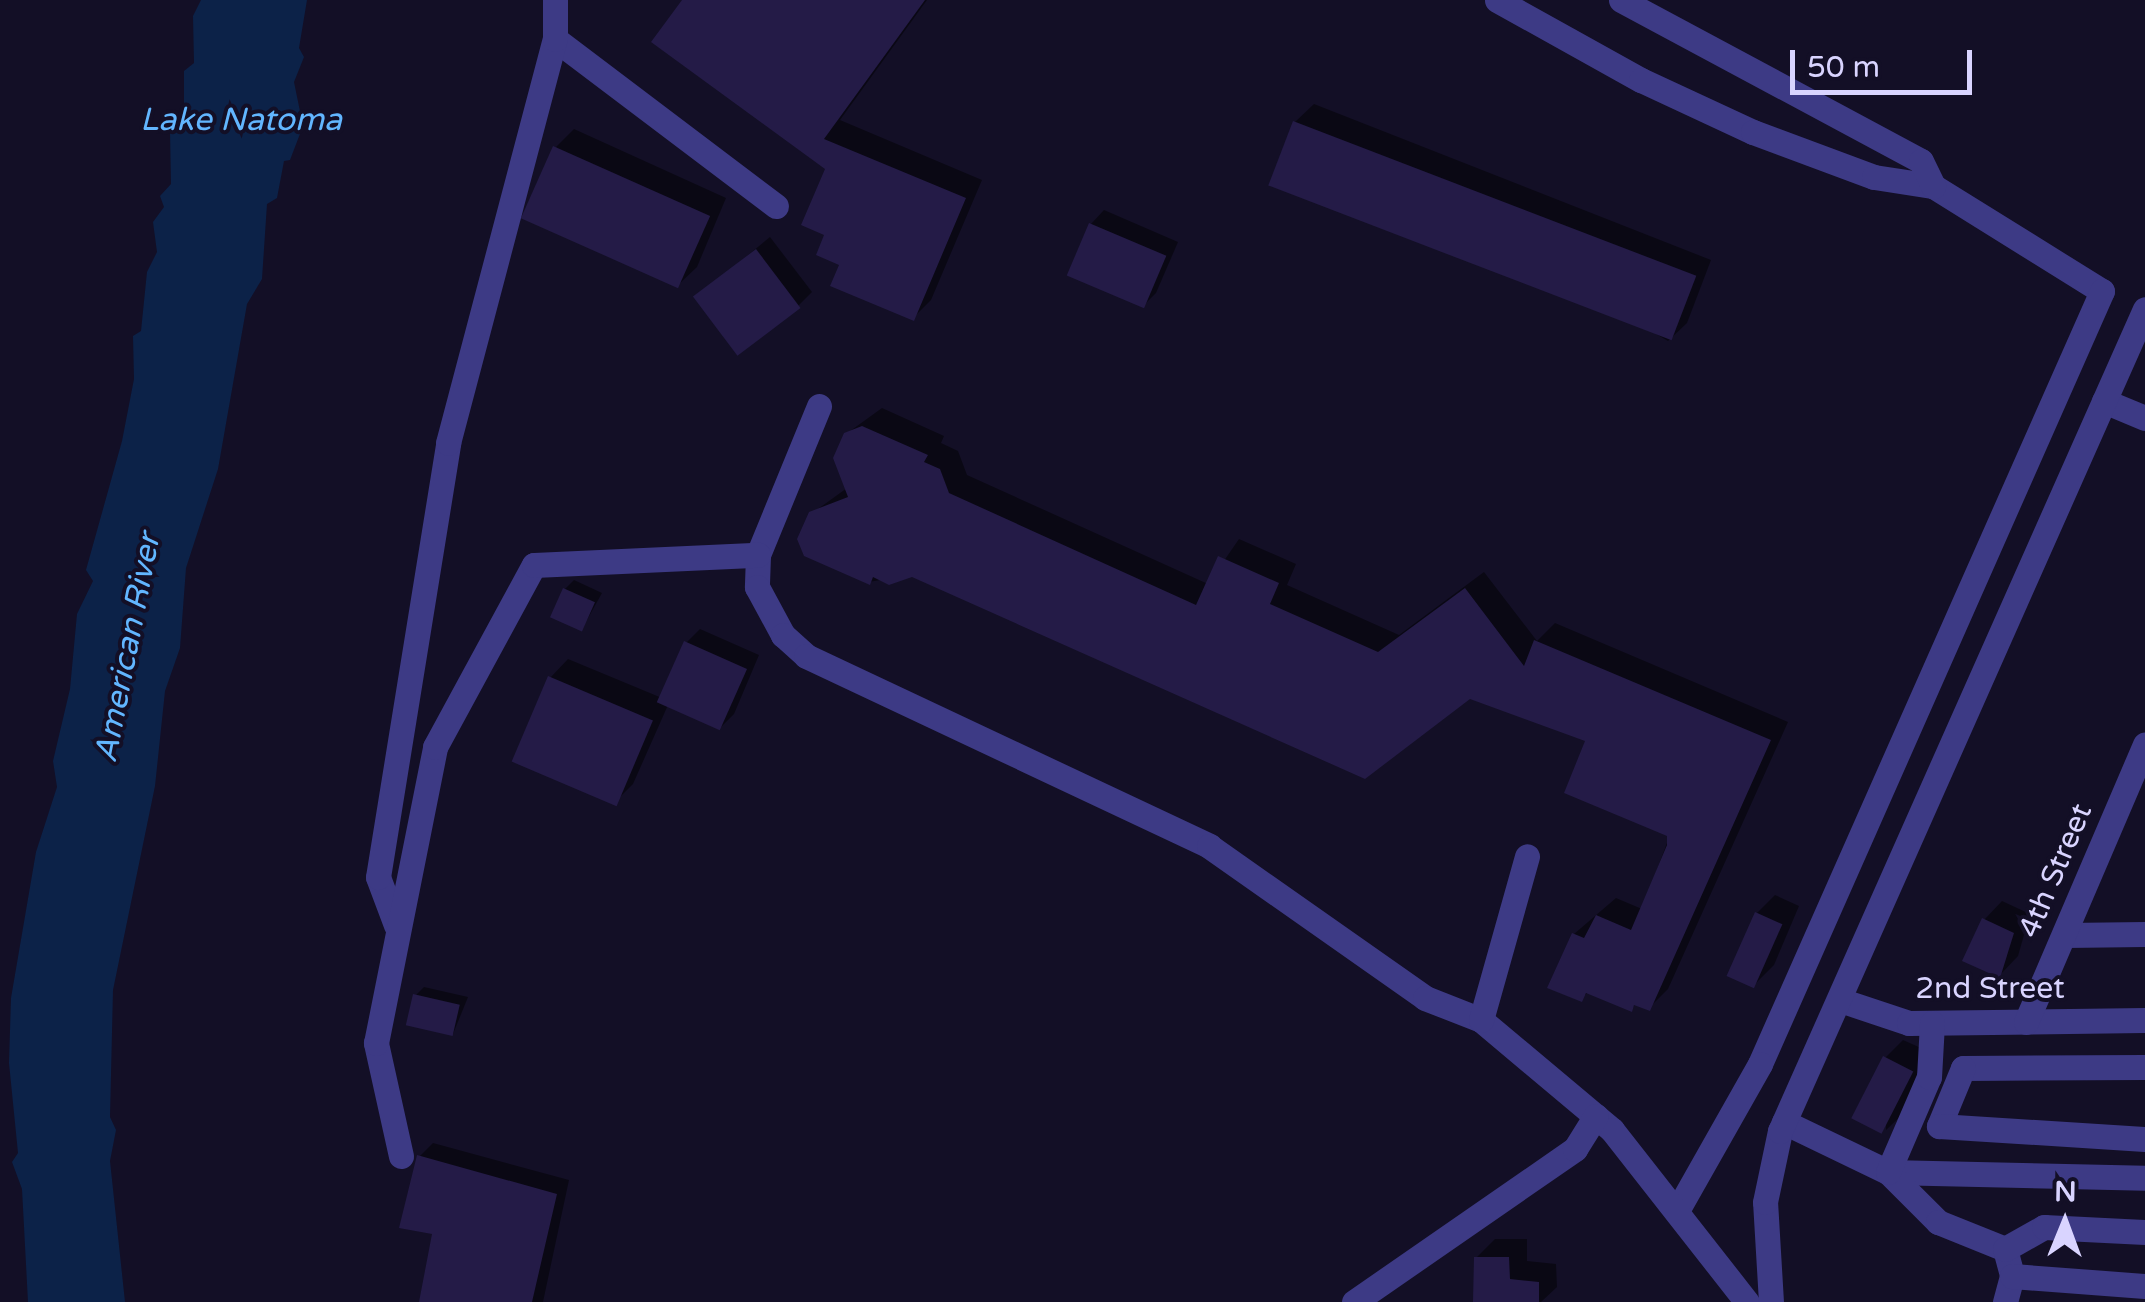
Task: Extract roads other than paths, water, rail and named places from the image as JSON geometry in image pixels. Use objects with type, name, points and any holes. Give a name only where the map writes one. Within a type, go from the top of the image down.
[{"type":"street","points":[[396,925],[378,877],[450,433],[555,39],[554,0]]},
{"type":"street","points":[[1497,0],[1641,80],[1753,132],[1874,176],[1933,186],[2102,291],[1760,1064],[1678,1209]]},
{"type":"street","points":[[1620,0],[1921,161],[1933,186]]},
{"type":"street","points":[[555,39],[776,206]]},
{"type":"street","points":[[1771,1302],[1765,1202],[1784,1122],[2145,309]]},
{"type":"street","points":[[2104,401],[2145,418]]},
{"type":"street","points":[[819,406],[758,555],[757,588],[766,614],[806,656],[1210,846],[1425,998],[1481,1020],[1596,1116],[1678,1209],[1747,1302]]},
{"type":"street","points":[[402,1156],[376,1043],[396,925],[435,748],[534,564],[758,555]]},
{"type":"street","name":"4th Street","points":[[2026,1022],[2145,744]]},
{"type":"street","points":[[1481,1020],[1527,856]]},
{"type":"street","points":[[2065,935],[2145,934]]},
{"type":"street","name":"2nd Street","points":[[1840,1000],[1882,1018],[1932,1023],[2145,1020]]},
{"type":"street","points":[[1888,1172],[1930,1077],[1932,1023]]},
{"type":"street","points":[[2145,1067],[1964,1068],[1939,1126],[2145,1139]]},
{"type":"street","points":[[1354,1302],[1575,1149],[1596,1116]]},
{"type":"street","points":[[1784,1122],[1888,1172],[1938,1222],[2005,1249]]},
{"type":"street","points":[[1888,1172],[2145,1178]]},
{"type":"street","points":[[2005,1249],[2044,1227],[2145,1232]]},
{"type":"street","points":[[2005,1249],[2012,1276],[2005,1302]]},
{"type":"street","points":[[2012,1276],[2145,1286]]},
{"type":"water","name":"Lake Natoma","points":[[201,0],[307,0],[299,48],[304,57],[294,82],[303,126],[290,160],[284,161],[277,198],[267,204],[262,279],[247,304],[218,469],[186,568],[180,648],[165,691],[155,786],[113,990],[110,1117],[116,1130],[110,1161],[125,1302],[28,1302],[22,1189],[12,1162],[18,1153],[9,1063],[11,998],[36,852],[57,787],[53,761],[70,689],[77,614],[93,581],[86,570],[122,441],[134,379],[133,336],[141,331],[147,272],[157,252],[153,222],[164,207],[160,196],[171,184],[170,131],[184,105],[184,71],[194,63],[193,16]]},
{"type":"water label","name":"American River","points":[[128,648]]}]
